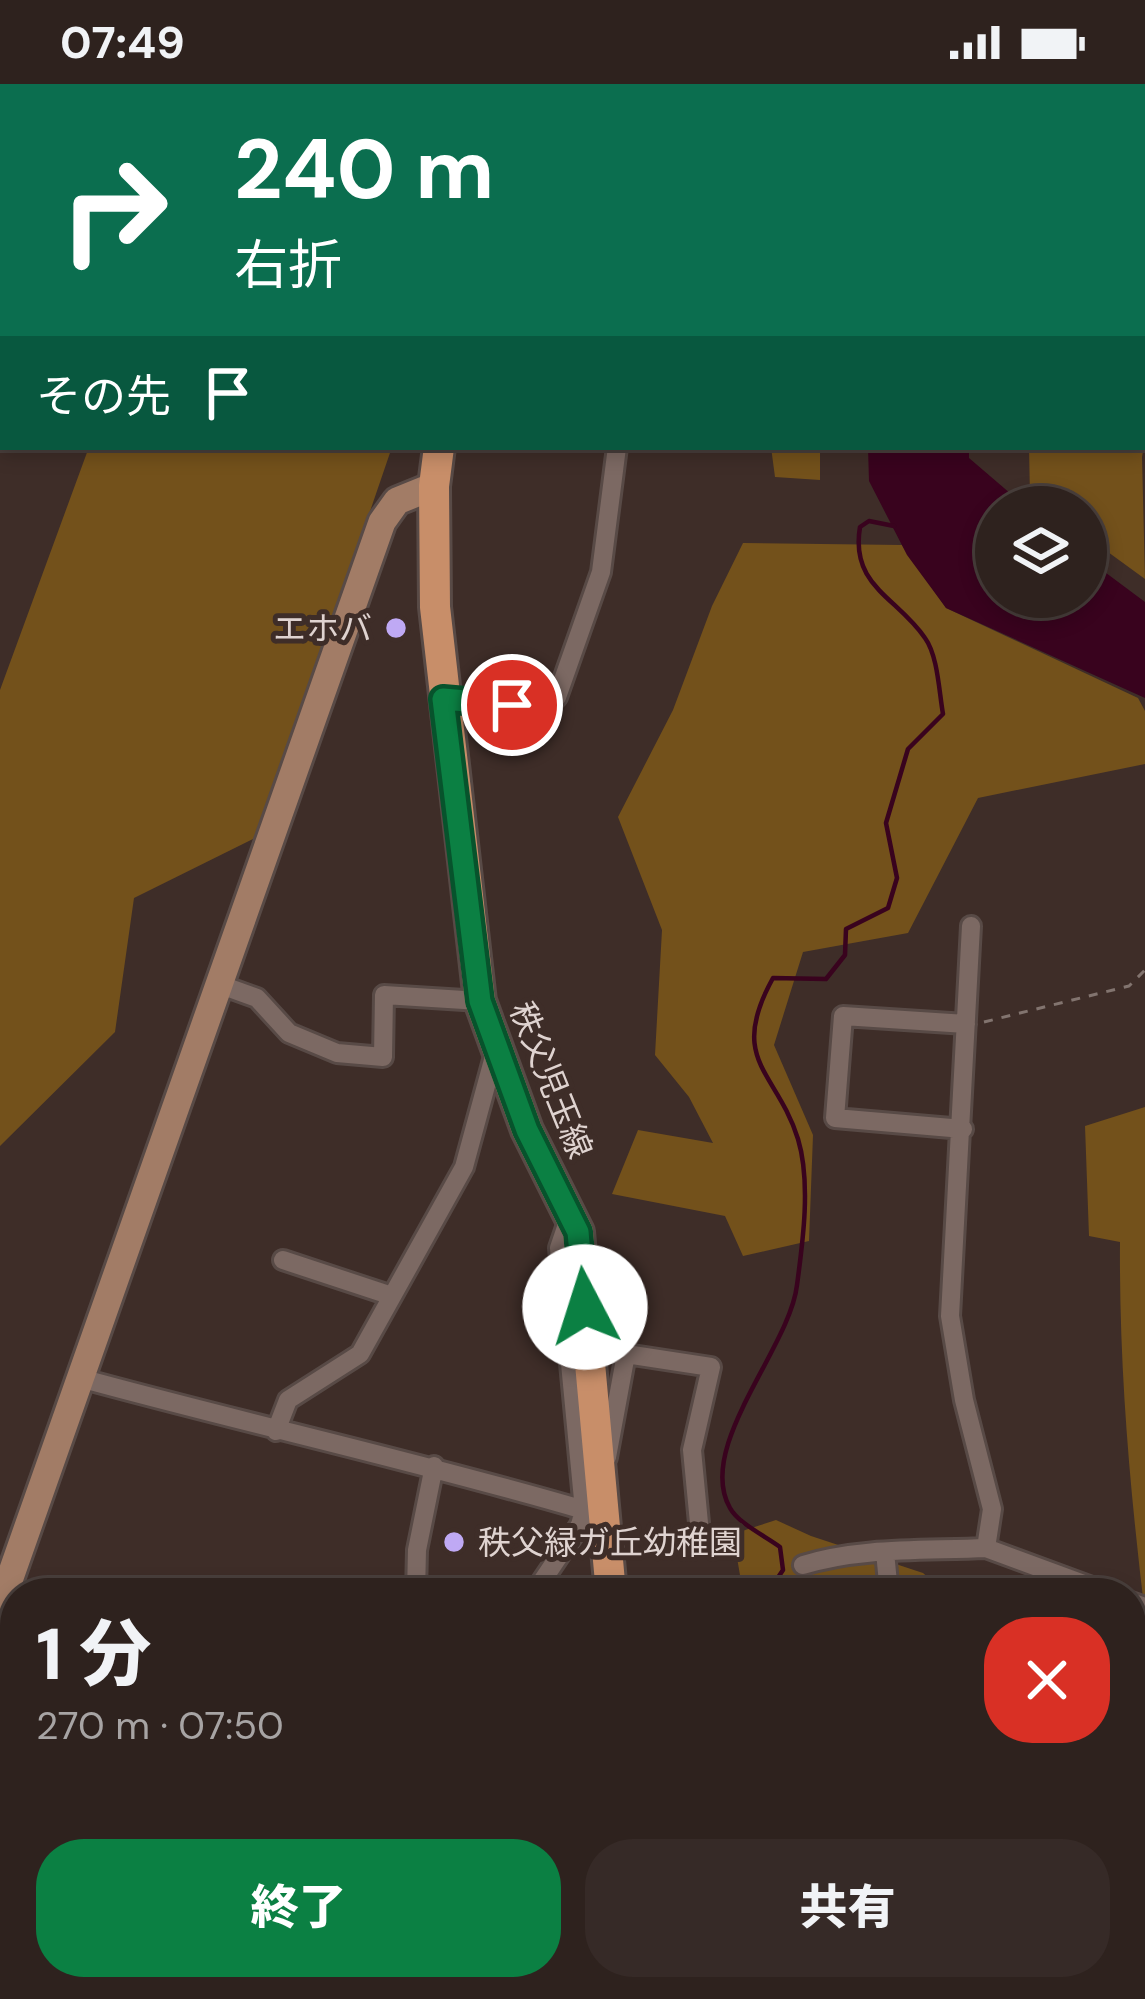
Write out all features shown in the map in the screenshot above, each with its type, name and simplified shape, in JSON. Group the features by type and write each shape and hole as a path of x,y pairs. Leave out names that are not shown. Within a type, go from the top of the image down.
{"main road":[{"name":"秩父児玉線","path":"440,450 434,486 435,607 480,1001 527,1130 578,1232 593,1498 608,1578"}],"street":[{"path":"443,699 546,708 557,698 601,572 617,450"},
{"path":"10,1578 382,522 397,501 434,486"},
{"path":"971,926 950,1316 964,1400 992,1509 986,1548"},
{"path":"221,985 257,998 290,1033 337,1053 383,1057 384,995 480,1001"},
{"path":"963,1130 835,1118 843,1016 966,1024"},
{"path":"276,1432 288,1400 360,1354 464,1167 496,1049"},
{"path":"283,1260 392,1296"},
{"path":"543,1578 593,1498 626,1354 711,1367 692,1450 700,1523"},
{"path":"80,1378 276,1432 593,1498"},
{"path":"416,1578 416,1550 434,1466"},
{"path":"803,1565 885,1552 986,1548 1067,1578"},
{"path":"885,1552 888,1578"}],"path":[{"path":"967,1047 982,1022 1129,986 1145,970"}],"shaded area":[{"path":"88,450 391,450 259,836 134,898 115,1032 0,1146 0,690"},
{"path":"771,450 820,450 820,480 775,477"},
{"path":"868,450 969,450 969,458 1002,486 975,486 975,618 1107,618 1107,574 1145,602 1145,698 946,608 907,555 869,481"},
{"path":"1029,450 1143,450 1145,579 1107,551 1107,486 1030,486"},
{"path":"743,543 902,545 946,608 1138,698 1145,711 1145,764 978,798 908,933 803,952 774,1045 813,1135 809,1241 743,1256 725,1216 612,1194 638,1130 713,1143 689,1097 655,1055 662,930 618,817 673,710 712,606"},
{"path":"1145,1107 1145,1578 1141,1578 1127,1429 1120,1242 1089,1236 1085,1126"},
{"path":"776,1520 929,1578 740,1578 733,1534"}],"waterway":[{"path":"778,1578 783,1570 780,1547 734,1514 723,1483 734,1427 791,1310 802,1250 802,1156 789,1116 760,1064 755,1029 773,978 826,979 845,955 846,929 888,908 897,878 886,823 908,749 943,714 929,646 878,589 862,563 860,527 869,521 894,526"}],"place":[{"name":"エホバ","path":"396,628"},
{"name":"秩父緑ガ丘幼稚園","path":"454,1542"}],"route":[{"path":"512,705 443,699 480,1001 527,1130 578,1232 585,1307"}]}
